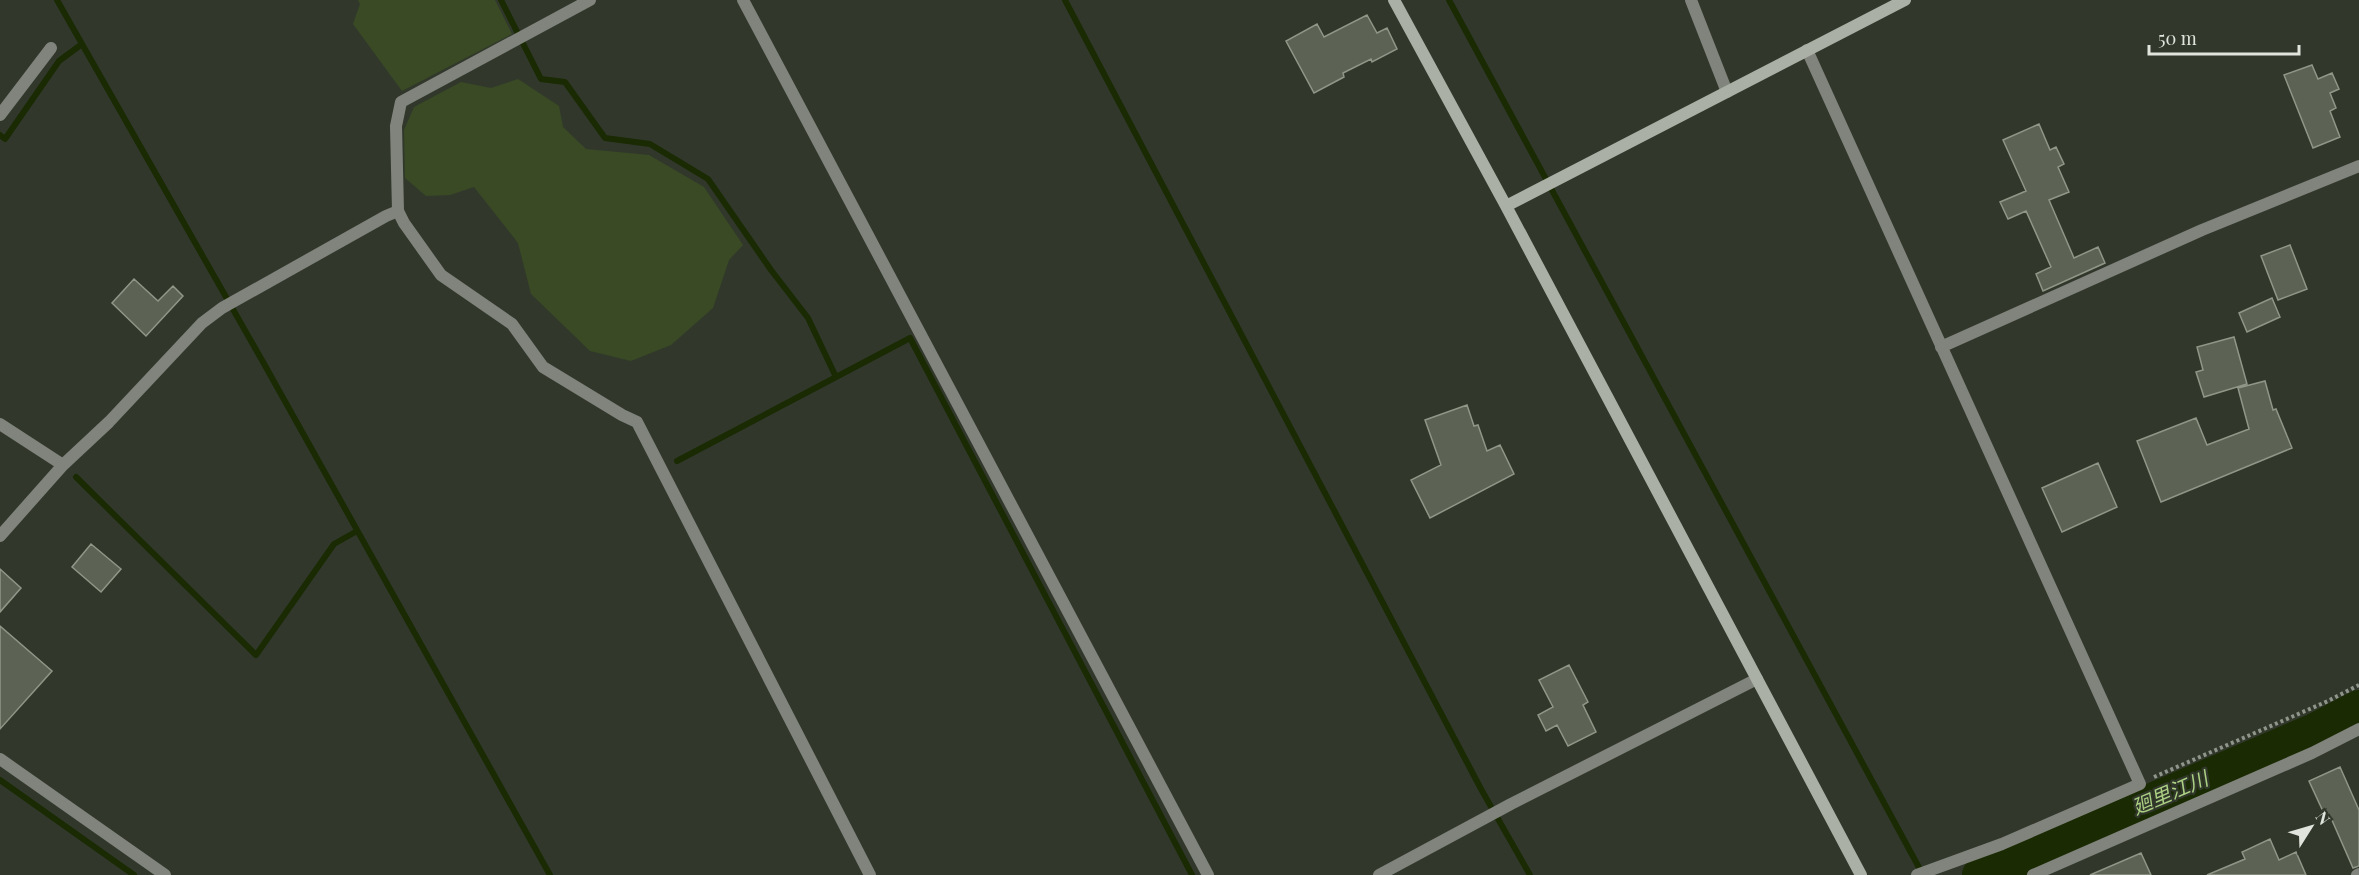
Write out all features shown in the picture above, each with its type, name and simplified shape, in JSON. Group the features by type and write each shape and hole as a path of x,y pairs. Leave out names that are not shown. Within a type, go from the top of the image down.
{"street":[{"path":"590,0 401,102 396,126 398,211 441,275 512,324 543,367 637,422 870,875"},
{"path":"743,0 1208,875"},
{"path":"1394,0 1506,206 1861,875"},
{"path":"1691,0 1727,92"},
{"path":"1506,206 1905,0"},
{"path":"0,115 51,48"},
{"path":"1807,51 2140,784 2002,844 1917,875"},
{"path":"1941,346 2202,230 2359,166"},
{"path":"0,536 63,465 109,422 202,323 222,308 398,211"},
{"path":"0,424 63,465"},
{"path":"1379,875 1502,809 1757,679"},
{"path":"2033,875 2312,753 2359,729"},
{"path":"0,759 165,875"}],"path":[{"path":"2140,784 2328,701 2359,685"}],"green space":[{"path":"358,0 495,0 512,34 402,91 353,24 360,4"},
{"path":"518,79 559,106 563,127 586,149 649,155 704,187 743,245 729,260 713,308 671,345 631,361 590,351 531,294 518,243 474,187 450,195 426,196 405,178 404,130 414,107 461,82 491,88"}],"building":[{"path":"1367,15 1377,33 1387,28 1397,49 1343,73 1344,77 1314,93 1286,41 1317,24 1324,37"},
{"path":"2312,65 2318,79 2332,73 2339,89 2330,93 2336,108 2330,111 2340,137 2313,148 2284,75"},
{"path":"2039,124 2050,150 2056,147 2064,164 2058,167 2069,192 2049,200 2074,258 2098,247 2105,263 2043,291 2036,274 2051,267 2026,211 2008,219 2000,202 2026,191 2003,140"},
{"path":"2290,245 2307,289 2278,300 2261,256"},
{"path":"134,279 158,301 173,286 183,296 146,336 112,303"},
{"path":"2272,298 2280,317 2247,332 2239,313"},
{"path":"2234,337 2247,384 2204,397 2196,372 2203,370 2197,347"},
{"path":"2265,381 2273,410 2276,409 2292,448 2161,502 2137,441 2196,418 2207,445 2249,429 2238,388"},
{"path":"1467,405 1474,426 1478,425 1487,451 1500,445 1514,474 1430,518 1411,480 1441,465 1425,420"},
{"path":"2098,463 2117,507 2062,532 2042,488"},
{"path":"91,544 121,569 101,592 72,567"},
{"path":"0,569 21,588 0,612"},
{"path":"0,626 52,671 0,729"},
{"path":"1569,665 1588,702 1583,705 1596,732 1568,746 1557,725 1546,731 1538,715 1553,707 1539,680"},
{"path":"2340,767 2359,810 2359,866 2353,868 2331,818 2327,820 2309,781"},
{"path":"2270,839 2279,860 2296,852 2306,875 2207,875 2245,859 2242,852"},
{"path":"2141,853 2151,875 2090,875"}],"waterway":[{"path":"57,0 550,875"},
{"path":"501,0 541,79 565,82 605,138 650,144 708,179 771,270 808,318 836,377"},
{"path":"1065,0 1481,789 1530,875"},
{"path":"1449,0 1922,873"},
{"path":"0,135 5,139 59,61 82,44"},
{"path":"677,461 910,338 1192,875"},
{"path":"76,477 256,655 334,544 357,531"},
{"name":"廻里江川","path":"1980,875 2315,731 2359,708"},
{"path":"0,780 134,875"}]}
